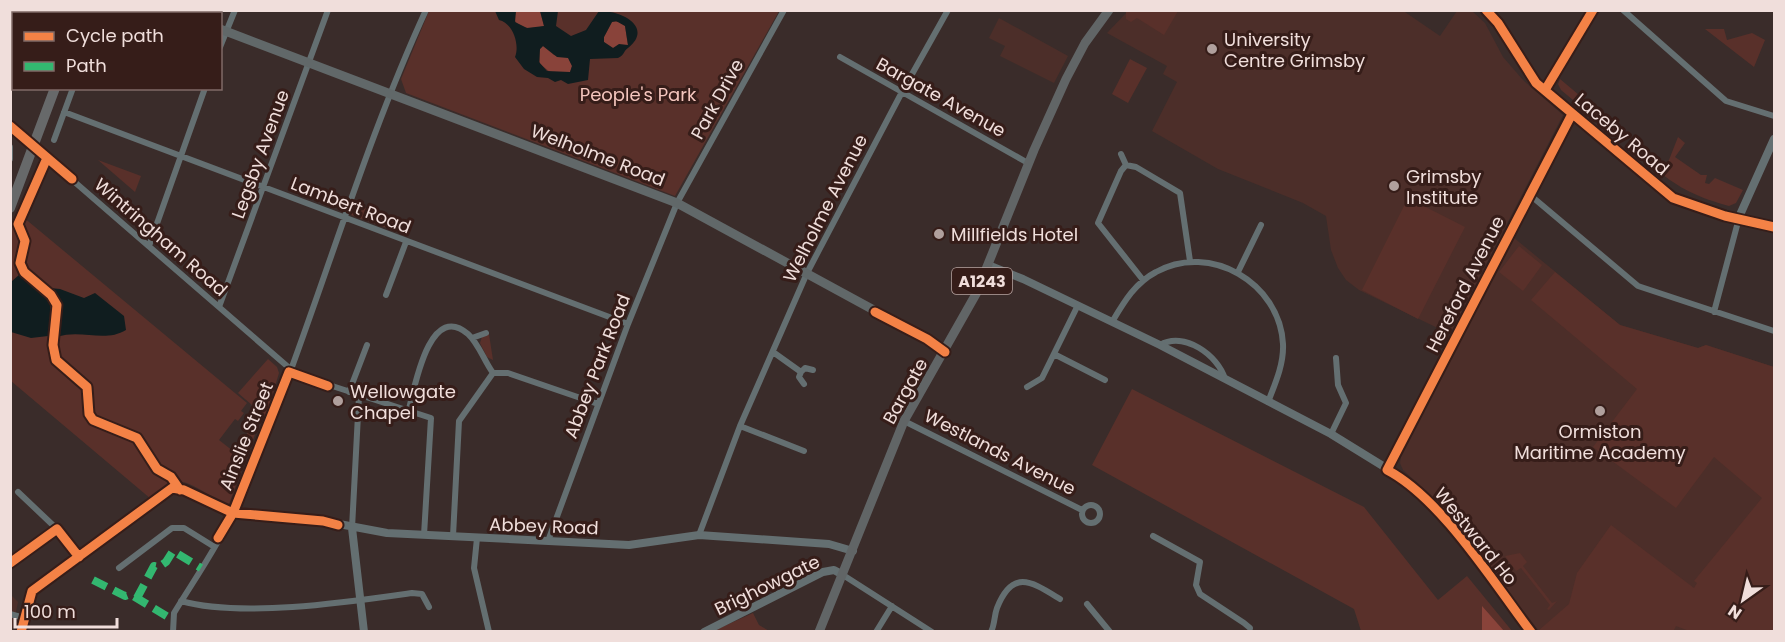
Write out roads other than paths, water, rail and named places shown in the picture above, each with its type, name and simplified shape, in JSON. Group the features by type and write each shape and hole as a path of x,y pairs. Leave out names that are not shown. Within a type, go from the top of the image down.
{"highway":[{"name":"Laceby Road","path":"1486,10 1498,23 1530,76 1672,198 1707,211 1774,227"},
{"path":"10,208 54,90"}],"main road":[{"name":"Bargate","path":"819,632 904,421 945,352 988,265 1028,164 1085,43 1109,10"},
{"name":"Welholme Road","path":"224,30 677,203 927,339 945,352"}],"street":[{"path":"224,30 235,10"},
{"name":"Legsby Avenue","path":"219,307 328,10"},
{"path":"389,93 426,10"},
{"name":"Park Drive","path":"677,203 784,10"},
{"name":"Welholme Avenue","path":"699,535 740,426 807,273 948,10"},
{"path":"1545,90 1593,10"},
{"path":"1623,10 1726,101 1774,116"},
{"name":"Bargate Avenue","path":"840,57 1028,164"},
{"path":"54,140 72,90"},
{"path":"149,246 204,90"},
{"name":"Ainslie Street","path":"173,632 174,613 233,513 289,372 389,93"},
{"name":"Lambert Road","path":"64,112 628,324"},
{"name":"Hereford Avenue","path":"1387,470 1572,114"},
{"name":"Wintringham Road","path":"10,126 287,366 289,372"},
{"path":"1714,312 1739,217 1774,139"},
{"path":"10,147 10,159"},
{"path":"1121,154 1126,165"},
{"path":"1126,165 1136,167 1180,193 1190,261"},
{"path":"1126,165 1121,171 1098,223 1143,280"},
{"path":"1530,195 1638,286 1774,331"},
{"name":"Abbey Park Road","path":"548,541 628,324 677,203"},
{"path":"1238,272 1260,225"},
{"path":"386,295 406,242"},
{"path":"1112,322 1125,300 1143,280 1164,268 1190,261 1214,264 1238,272 1266,297 1281,328 1283,345 1281,363 1268,402"},
{"name":"Westward Ho","path":"988,265 1160,345 1331,434 1387,470 1404,478 1436,508 1531,632"},
{"path":"1027,387 1042,378 1078,306"},
{"path":"408,412 423,358 437,332 454,327 466,332 494,373"},
{"path":"472,338 486,333"},
{"name":"Westward Ho","path":"1160,345 1174,340 1198,347 1217,364 1225,379"},
{"path":"349,392 367,345"},
{"path":"773,352 801,372"},
{"path":"1054,354 1105,380"},
{"path":"1331,434 1346,403 1338,385 1336,358"},
{"path":"804,384 799,377 801,372 805,368 813,370"},
{"path":"289,372 408,412 428,416 432,421 424,535"},
{"path":"494,373 508,373 598,404"},
{"path":"453,536 459,421 494,373"},
{"path":"359,396 352,528 364,632"},
{"name":"Westlands Avenue","path":"904,421 1082,510"},
{"path":"740,426 804,451"},
{"path":"21,632 32,591 172,488 184,489 233,513"},
{"path":"18,492 57,530 79,557"},
{"name":"Abbey Road","path":"233,513 323,521 352,528 424,535 629,544 699,535 829,544 853,551"},
{"path":"119,568 172,528 184,528 213,546"},
{"path":"1153,536 1200,562 1196,585 1200,594 1244,623 1250,628 1249,632"},
{"path":"477,538 474,568 489,632"},
{"name":"Brighowgate","path":"704,632 824,572 834,570 843,575"},
{"path":"843,575 932,632"},
{"path":"992,632 1000,604 1010,587 1018,582 1030,581 1060,599"},
{"path":"182,601 194,605 260,608 422,594 429,607"},
{"path":"1087,604 1110,632"},
{"path":"876,632 892,606"},
{"path":"10,614 24,618"}],"place":[{"name":"University Centre Grimsby","path":"1212,49"},
{"name":"Grimsby Institute","path":"1394,186"},
{"name":"Millfields Hotel","path":"939,234"},
{"name":"Wellowgate Chapel","path":"338,401"},
{"name":"Ormiston Maritime Academy","path":"1600,411"}],"park label":[{"name":"People's Park","path":"638,94"}]}
